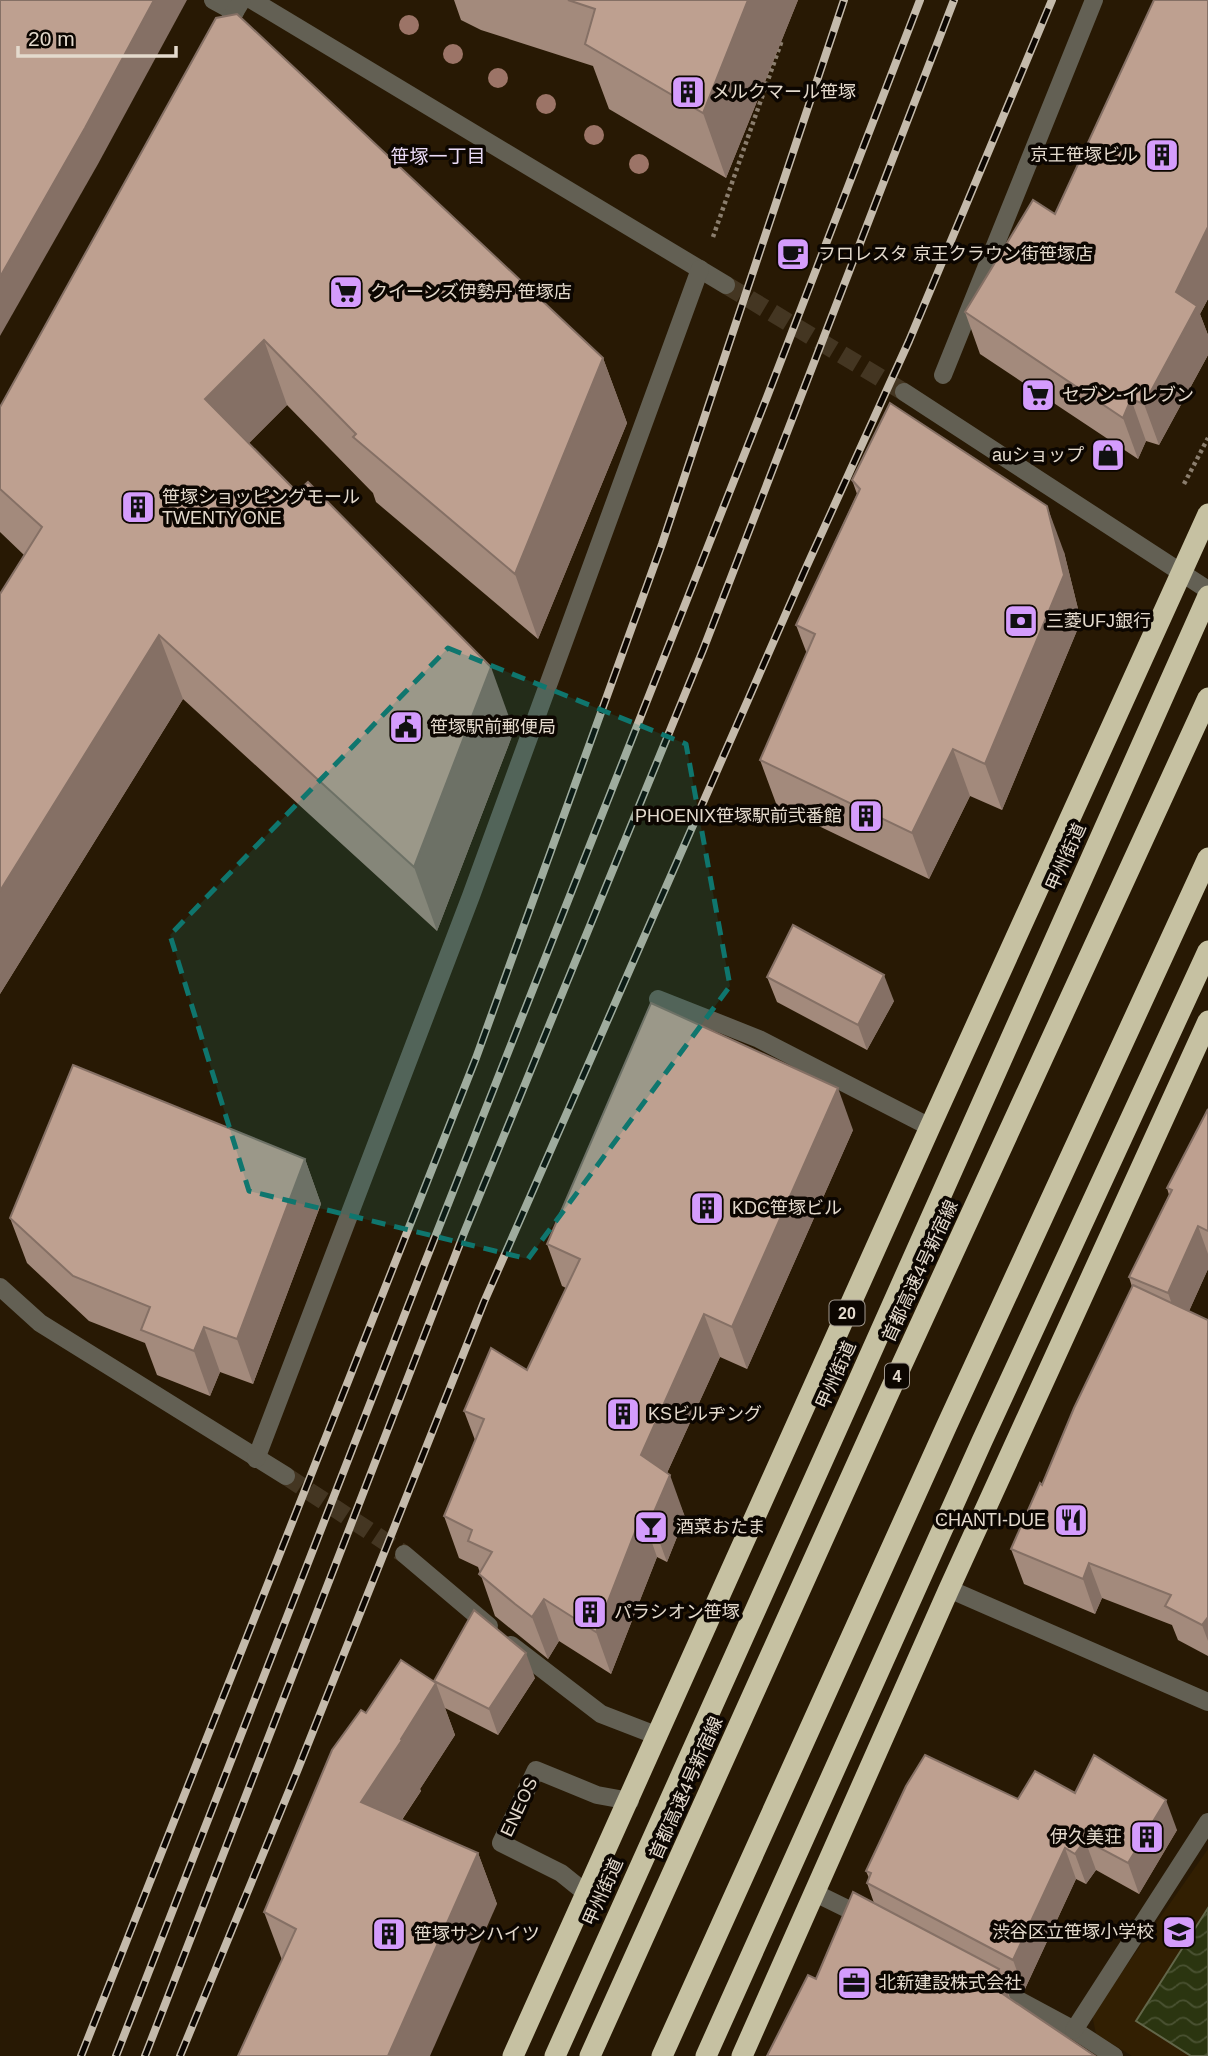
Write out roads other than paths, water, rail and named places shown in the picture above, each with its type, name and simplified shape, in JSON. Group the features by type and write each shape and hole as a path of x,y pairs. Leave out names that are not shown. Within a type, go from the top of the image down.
{"highway":[{"name":"20","path":"513,2056 1208,514"},
{"name":"甲州街道","path":"555,2056 1208,596"},
{"name":"首都高速4号新宿線","path":"590,2056 881,1410 1208,698"},
{"path":"662,2056 947,1425 1208,858"},
{"path":"706,2056 982,1441 1208,951"},
{"path":"742,2056 949,1589 1208,1021"}],"street":[{"path":"210,52 238,6 213,0"},
{"path":"252,0 726,285"},
{"path":"943,375 1094,0"},
{"path":"256,1459 471,896 699,269"},
{"path":"904,392 1208,590"},
{"path":"658,999 759,1038 930,1127"},
{"path":"0,1287 40,1322 286,1476"},
{"path":"404,1554 523,1655 601,1714 658,1736"},
{"path":"949,1589 1208,1702"},
{"name":"ENEOS","path":"587,1894 561,1873 501,1843 536,1770 597,1795 630,1801"},
{"path":"1074,2030 1208,1822"},
{"path":"815,1893 881,1926"},
{"path":"966,1972 1074,2030 1114,2056"}],"water":[{"path":"1208,1908 1208,2056 1191,2056 1136,2021"}],"tunnel":[{"path":"726,285 904,392"},
{"path":"286,1476 404,1554"}],"railway":[{"path":"81,2056 476,1058 662,544 844,0"},
{"path":"116,2056 920,0"},
{"path":"145,2056 464,1233 703,650 954,0"},
{"path":"180,2056 298,1769 484,1302 805,570 909,341 1052,0"}],"place":[{"name":"メルクマール笹塚","path":"688,92"},
{"name":"京王笹塚ビル","path":"1162,155"},
{"name":"フロレスタ 京王クラウン街笹塚店","path":"793,254"},
{"name":"クイーンズ伊勢丹 笹塚店","path":"346,292"},
{"name":"セブン-イレブン","path":"1038,395"},
{"name":"auショップ","path":"1108,455"},
{"name":"笹塚ショッピングモール TWENTY ONE","path":"138,507"},
{"name":"三菱UFJ銀行","path":"1021,621"},
{"name":"笹塚駅前郵便局","path":"406,727"},
{"name":"PHOENIX笹塚駅前弐番館","path":"866,816"},
{"name":"KDC笹塚ビル","path":"707,1208"},
{"name":"KSビルヂング","path":"623,1414"},
{"name":"CHANTI-DUE","path":"1071,1520"},
{"name":"酒菜おたま","path":"651,1527"},
{"name":"パラシオン笹塚","path":"590,1612"},
{"name":"伊久美荘","path":"1147,1837"},
{"name":"渋谷区立笹塚小学校","path":"1179,1932"},
{"name":"笹塚サンハイツ","path":"389,1934"},
{"name":"北新建設株式会社","path":"854,1983"}],"district":[{"name":"笹塚一丁目","path":"438,156"}]}
